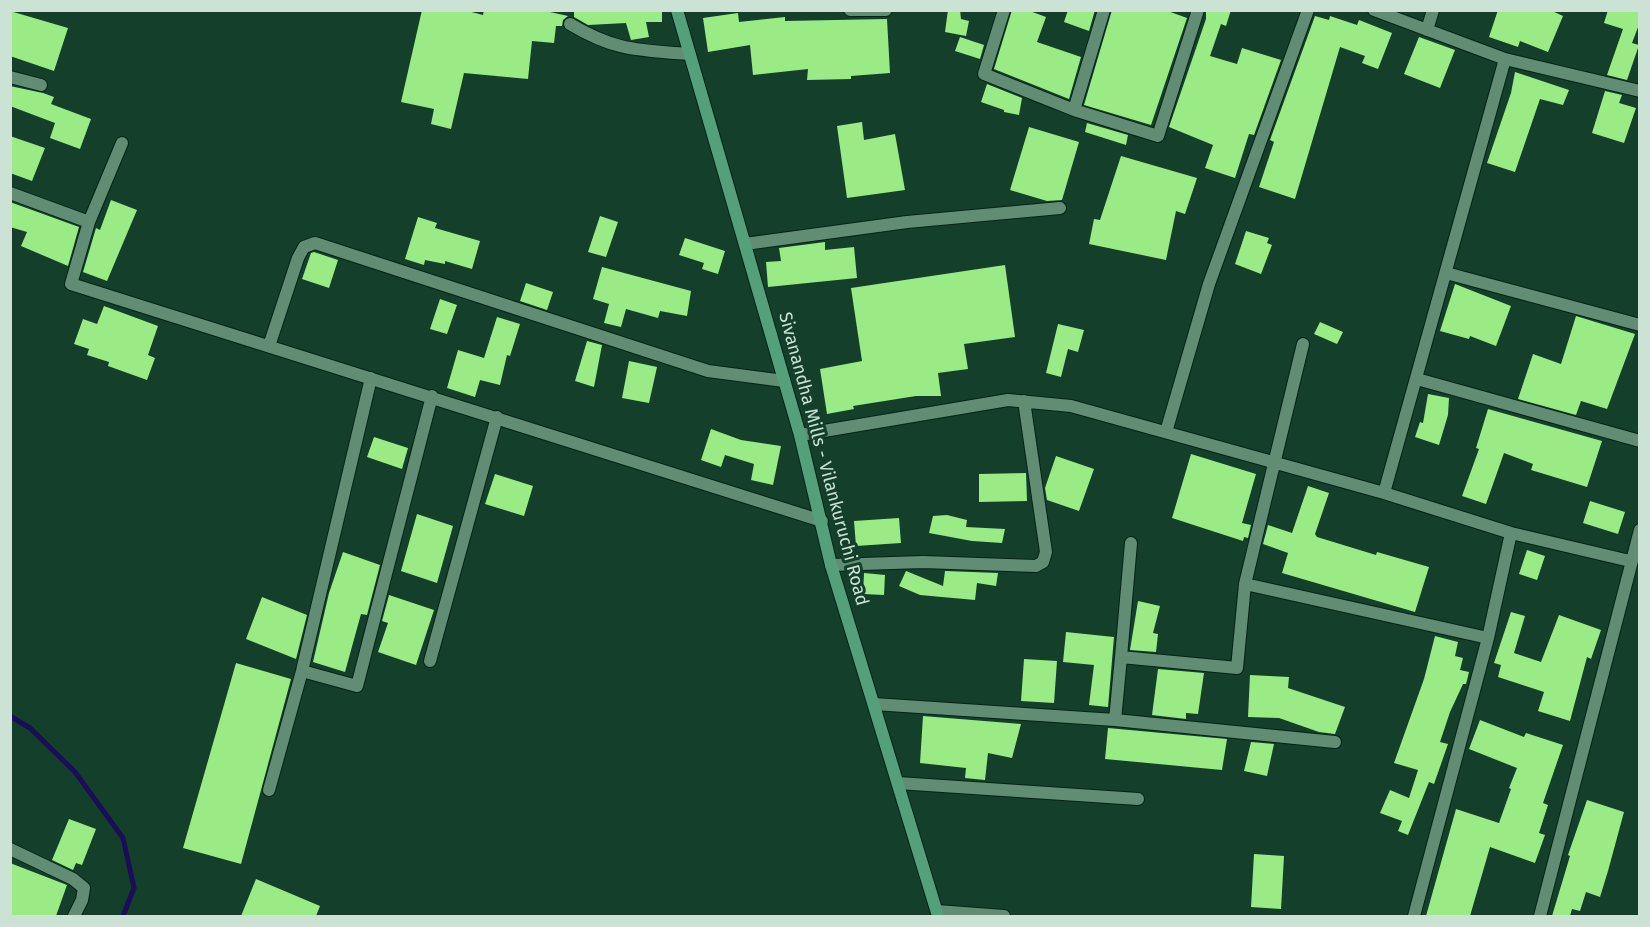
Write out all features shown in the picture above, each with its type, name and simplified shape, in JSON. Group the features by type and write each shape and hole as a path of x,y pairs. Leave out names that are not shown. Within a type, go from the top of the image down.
{"main road":[{"name":"Sivanandha Mills - Vilankuruchi Road","path":"677,10 800,435 831,565 938,914"}],"street":[{"path":"850,10 886,10"},
{"path":"1004,10 984,75 1074,110 1158,135 1198,10"},
{"path":"1074,110 1104,10"},
{"path":"1166,432 1209,284 1308,10"},
{"path":"1374,10 1505,59 1640,91"},
{"path":"1427,30 1432,10"},
{"path":"570,24 597,40 625,49 689,54"},
{"path":"1384,493 1505,59"},
{"path":"10,77 41,85"},
{"path":"122,143 89,222 71,284 432,396 822,521"},
{"path":"10,193 89,222"},
{"path":"745,244 907,222 1060,208"},
{"path":"269,346 298,258 304,247 315,243 708,371 784,381"},
{"path":"1446,273 1640,325"},
{"path":"1121,657 1237,668 1245,584 1303,344"},
{"path":"269,790 302,671 371,378"},
{"path":"1417,379 1640,441"},
{"path":"302,671 357,686 432,396"},
{"path":"800,435 1008,400 1071,406 1384,493 1511,533 1630,561"},
{"path":"831,565 923,562 1036,566 1043,562 1046,552 1024,401"},
{"path":"430,661 497,417"},
{"path":"1540,916 1630,561 1640,530"},
{"path":"1414,916 1488,638 1511,533"},
{"path":"1115,720 1131,543"},
{"path":"1245,584 1488,638"},
{"path":"874,704 1115,720 1335,742"},
{"path":"898,783 1138,800"},
{"path":"10,849 73,879 84,888 82,900 74,916"},
{"path":"938,914 1004,916"}],"building":[{"path":"422,10 464,10 483,15 484,10 541,10 568,16 563,20 562,26 556,26 554,43 532,41 528,79 464,73 451,129 431,124 434,109 401,102"},
{"path":"574,10 662,10 662,22 646,22 649,37 631,40 626,23 588,25 574,17"},
{"path":"948,10 960,10 961,19 969,21 966,36 945,32"},
{"path":"1012,10 1027,10 1046,17 1037,42 1081,57 1069,99 994,69"},
{"path":"1068,10 1095,10 1089,31 1064,22"},
{"path":"1112,10 1165,10 1187,18 1151,125 1084,105"},
{"path":"1206,10 1231,10 1226,26 1221,24 1210,56 1237,64 1242,48 1281,60 1254,135 1249,134 1235,178 1205,168 1213,145 1169,127 1206,19"},
{"path":"1498,10 1550,10 1563,16 1548,52 1520,41 1518,47 1489,37"},
{"path":"1608,10 1640,10 1640,22 1632,43 1639,45 1627,80 1607,75 1623,29 1604,23"},
{"path":"10,11 68,28 54,71 10,56"},
{"path":"738,13 739,22 785,17 785,21 887,19 890,73 851,76 851,79 807,80 808,69 753,75 750,45 708,52 703,18"},
{"path":"1315,16 1329,20 1330,16 1357,25 1359,20 1392,33 1378,69 1362,63 1365,56 1340,47 1295,199 1259,187 1274,142 1270,140"},
{"path":"960,37 984,45 980,59 955,51"},
{"path":"1419,37 1455,50 1440,88 1404,74"},
{"path":"1515,72 1569,90 1563,105 1540,99 1515,172 1487,163 1511,93"},
{"path":"987,84 1022,98 1019,115 1004,112 1004,110 981,102"},
{"path":"10,86 54,97 51,104 91,119 80,149 50,138 55,123 10,106"},
{"path":"1605,91 1622,95 1619,103 1636,108 1624,143 1592,133"},
{"path":"862,122 864,140 895,134 905,190 847,198 837,126"},
{"path":"1087,123 1128,135 1126,145 1085,132"},
{"path":"1029,127 1079,142 1062,200 1047,201 1010,190"},
{"path":"10,136 45,148 32,181 10,173"},
{"path":"1121,156 1197,178 1185,214 1176,211 1166,260 1089,244 1094,219 1100,220"},
{"path":"111,200 137,210 107,281 83,272 96,228 100,230"},
{"path":"10,202 79,227 68,266 21,246 27,232 10,227"},
{"path":"600,216 618,222 606,257 588,252"},
{"path":"418,217 437,223 435,228 480,241 472,269 445,261 445,264 425,260 424,265 405,259"},
{"path":"1246,231 1269,238 1267,243 1272,245 1261,274 1235,264"},
{"path":"685,238 725,251 718,274 702,269 704,263 679,255"},
{"path":"825,242 825,250 854,247 857,278 768,287 766,262 781,261 779,248"},
{"path":"311,253 338,260 329,288 302,279"},
{"path":"1005,265 1015,337 964,344 968,369 938,373 941,396 916,396 853,406 854,409 827,414 820,369 862,361 851,288"},
{"path":"602,267 691,291 687,316 660,311 658,318 626,309 621,327 604,323 609,304 593,299"},
{"path":"526,283 553,292 547,310 520,301"},
{"path":"1455,284 1511,306 1496,346 1470,336 1469,339 1440,331"},
{"path":"440,299 457,305 447,334 430,329"},
{"path":"104,306 158,326 148,355 155,358 147,380 108,366 109,362 87,355 89,349 74,344 83,319 97,324"},
{"path":"1576,316 1635,334 1607,409 1581,401 1576,415 1518,399 1533,354 1561,364"},
{"path":"497,317 520,324 510,356 507,355 500,385 480,380 475,397 447,388 458,350 484,358"},
{"path":"1320,322 1343,332 1337,344 1314,334"},
{"path":"1058,324 1084,330 1078,352 1068,349 1061,377 1046,373"},
{"path":"587,341 602,345 594,387 575,381"},
{"path":"629,361 657,367 649,403 622,398"},
{"path":"1428,394 1449,398 1448,415 1439,445 1415,437 1420,422 1423,423"},
{"path":"1488,409 1602,441 1587,487 1531,470 1533,464 1504,453 1486,504 1462,496 1479,449 1476,448"},
{"path":"711,429 741,440 781,446 773,485 751,480 754,464 725,455 721,467 701,460"},
{"path":"374,437 408,448 402,469 367,457"},
{"path":"1191,454 1256,474 1242,523 1251,525 1248,538 1244,537 1243,541 1172,518"},
{"path":"1056,456 1094,469 1079,511 1047,500 1045,488"},
{"path":"1026,473 1027,501 979,502 979,474"},
{"path":"495,474 533,486 524,516 485,504"},
{"path":"1308,486 1329,493 1315,534 1317,537 1376,555 1377,552 1429,567 1415,612 1282,573 1288,553 1263,544 1268,525 1292,533"},
{"path":"1590,501 1625,512 1618,534 1583,523"},
{"path":"417,514 453,526 437,583 401,571"},
{"path":"947,515 967,520 966,527 1005,529 1002,543 972,541 929,533 933,516"},
{"path":"899,518 901,543 856,546 854,521"},
{"path":"1527,550 1545,556 1537,580 1519,574"},
{"path":"343,552 380,565 367,615 361,614 345,672 313,662 329,593"},
{"path":"906,571 943,586 945,571 998,573 996,586 977,583 975,600 920,595 899,586"},
{"path":"864,573 885,575 884,595 863,594"},
{"path":"389,595 434,610 416,665 378,652 388,623 382,621"},
{"path":"262,597 307,615 296,659 246,639"},
{"path":"1138,601 1160,606 1153,633 1158,634 1156,652 1130,650"},
{"path":"1511,612 1525,616 1514,653 1541,662 1559,615 1601,630 1591,659 1587,657 1570,721 1538,711 1544,692 1498,677 1501,665 1494,663"},
{"path":"1066,632 1114,637 1108,707 1089,705 1094,665 1063,662"},
{"path":"1435,636 1458,642 1455,656 1463,658 1460,670 1469,672 1466,684 1463,684 1450,712 1440,742 1448,744 1434,784 1429,782 1408,835 1398,831 1402,821 1380,813 1390,790 1409,798 1418,770 1394,763 1424,679"},
{"path":"1024,659 1057,661 1054,703 1021,701"},
{"path":"236,663 291,679 241,864 183,848"},
{"path":"1158,669 1204,673 1198,714 1186,713 1186,719 1152,715"},
{"path":"1250,675 1289,677 1288,688 1345,707 1335,734 1319,732 1279,718 1248,717"},
{"path":"923,716 1021,724 1012,758 988,753 985,780 965,778 966,768 920,763"},
{"path":"1480,720 1524,737 1526,733 1563,745 1543,803 1548,805 1539,833 1545,835 1535,863 1490,847 1470,916 1426,916 1456,809 1499,823 1517,768 1469,749"},
{"path":"1108,728 1227,739 1222,770 1105,759"},
{"path":"1251,742 1274,744 1267,776 1244,771"},
{"path":"1587,800 1624,812 1608,871 1600,897 1586,892 1580,911 1572,909 1570,916 1552,916 1570,856 1568,855"},
{"path":"69,819 96,829 82,865 76,863 73,870 52,860"},
{"path":"1254,854 1284,856 1281,909 1251,907"},
{"path":"10,863 67,885 56,916 10,916"},
{"path":"256,879 320,906 316,916 241,916"}],"waterway":[{"path":"10,716 30,728 75,772 123,838 134,888 123,916"}]}
